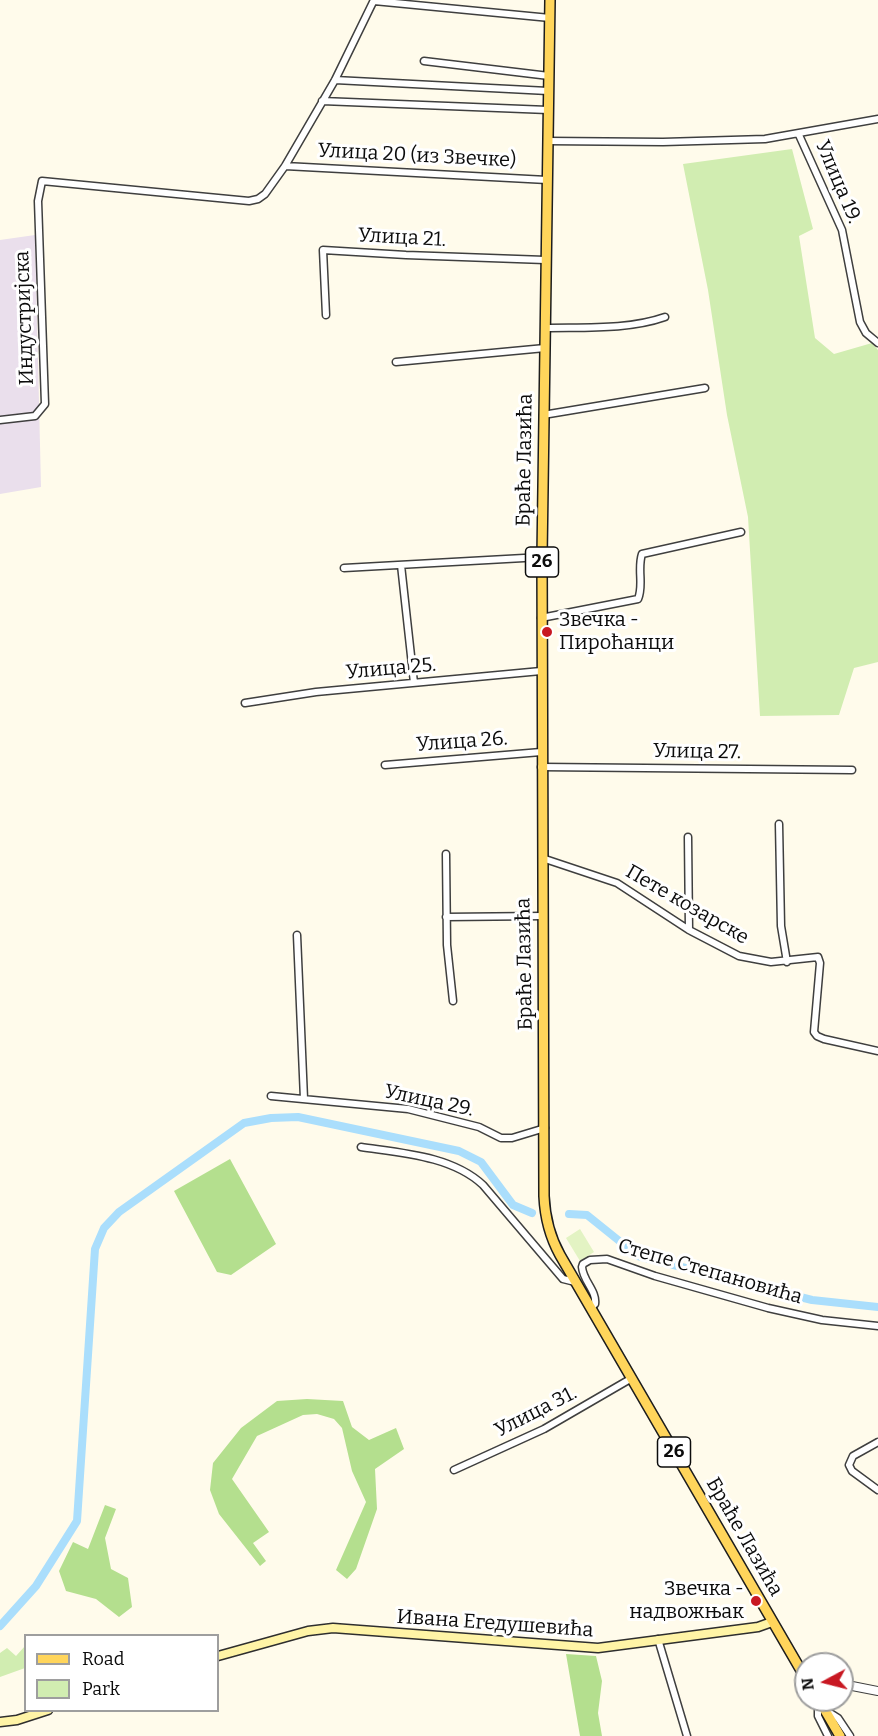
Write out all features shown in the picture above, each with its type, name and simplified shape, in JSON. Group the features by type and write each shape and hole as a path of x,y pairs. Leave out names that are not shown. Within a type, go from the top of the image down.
{"main road":[{"name":"26","path":"547,180 550,0"},
{"name":"Браће Лазића","path":"547,180 541,618 544,1197 547,1224 555,1246 575,1282 794,1659"},
{"name":"Ивана Егедушевића","path":"219,1656 308,1630 333,1628 606,1648 758,1627 772,1622"},
{"path":"0,1722 17,1720 42,1712"},
{"path":"826,1712 840,1736"}],"street":[{"path":"285,166 335,80 374,0 550,18"},
{"path":"424,61 549,76"},
{"path":"335,80 549,91"},
{"path":"322,101 548,110"},
{"path":"547,141 663,142 765,139 799,135 878,119"},
{"name":"Улица 19.","path":"799,135 842,230 860,322 866,333 878,343"},
{"name":"Улица 20 (из Звечке)","path":"285,166 547,180"},
{"name":"Индустријска","path":"0,420 36,416 45,404 38,201 42,181 249,201 265,194 285,166"},
{"name":"Улица 21.","path":"326,315 323,250 545,260"},
{"path":"545,328 631,325 665,317"},
{"path":"396,362 545,348"},
{"path":"543,415 705,388"},
{"path":"541,618 638,599 640,592 638,565 642,554 741,532"},
{"path":"344,568 542,557"},
{"path":"401,565 414,683"},
{"name":"Улица 25.","path":"245,703 316,692 542,671"},
{"name":"Улица 26.","path":"385,765 541,753"},
{"name":"Улица 27.","path":"541,767 852,770"},
{"path":"779,825 781,926 787,962"},
{"path":"688,837 689,930"},
{"path":"446,854 446,917 453,1001"},
{"name":"Пете козарске","path":"541,858 617,883 689,930 739,956 755,960 787,962 813,957 820,959 813,1026 817,1036 878,1051"},
{"path":"446,917 543,916"},
{"path":"297,935 304,1099"},
{"name":"Улица 29.","path":"271,1096 408,1109 470,1125 501,1137 512,1138 544,1128"},
{"path":"362,1147 444,1163 471,1175 483,1185 563,1279 575,1282"},
{"name":"Степе Степановића","path":"591,1308 596,1298 585,1279 582,1267 587,1261 602,1258 655,1276 768,1308 822,1320 878,1326"},
{"name":"Улица 31.","path":"454,1470 544,1429 632,1378"},
{"path":"878,1442 853,1456 849,1465 852,1471 878,1490"},
{"path":"658,1639 687,1736"},
{"path":"854,1686 878,1691"},
{"path":"818,1712 828,1736"},
{"path":"829,1712 838,1718 850,1736"}],"shaded area":[{"path":"35,235 41,487 0,494 0,240"}],"green space":[{"path":"792,149 813,229 799,236 815,338 834,354 872,343 878,350 878,662 854,668 839,715 760,716 748,517 727,415 708,290 683,164"},
{"path":"230,1159 276,1244 231,1275 217,1272 174,1191"},
{"path":"580,1229 594,1252 580,1261 566,1238"},
{"path":"307,1399 343,1401 352,1427 369,1440 396,1428 404,1449 375,1469 377,1509 356,1569 347,1579 336,1570 366,1502 352,1471 342,1428 334,1419 317,1414 303,1415 257,1436 232,1479 269,1532 253,1543 266,1561 260,1566 219,1514 210,1490 213,1463 241,1428 277,1401"},
{"path":"105,1505 116,1509 105,1538 111,1569 128,1578 132,1607 119,1617 96,1599 66,1591 59,1571 73,1542 88,1549"},
{"path":"24,1647 24,1668 0,1677 0,1653 7,1648 16,1656"},
{"path":"566,1654 596,1656 602,1681 598,1713 602,1736 580,1736"}],"waterway":[{"path":"0,1626 36,1586 77,1521 95,1249 104,1228 119,1212 244,1123 271,1118 298,1117 459,1151 481,1162 513,1205 532,1213"},
{"path":"569,1214 587,1215 638,1256 812,1300 878,1307"}],"place":[{"name":"Звечка - Пироћанци","path":"547,632"},
{"name":"Звечка - надвожњак","path":"756,1601"}]}
